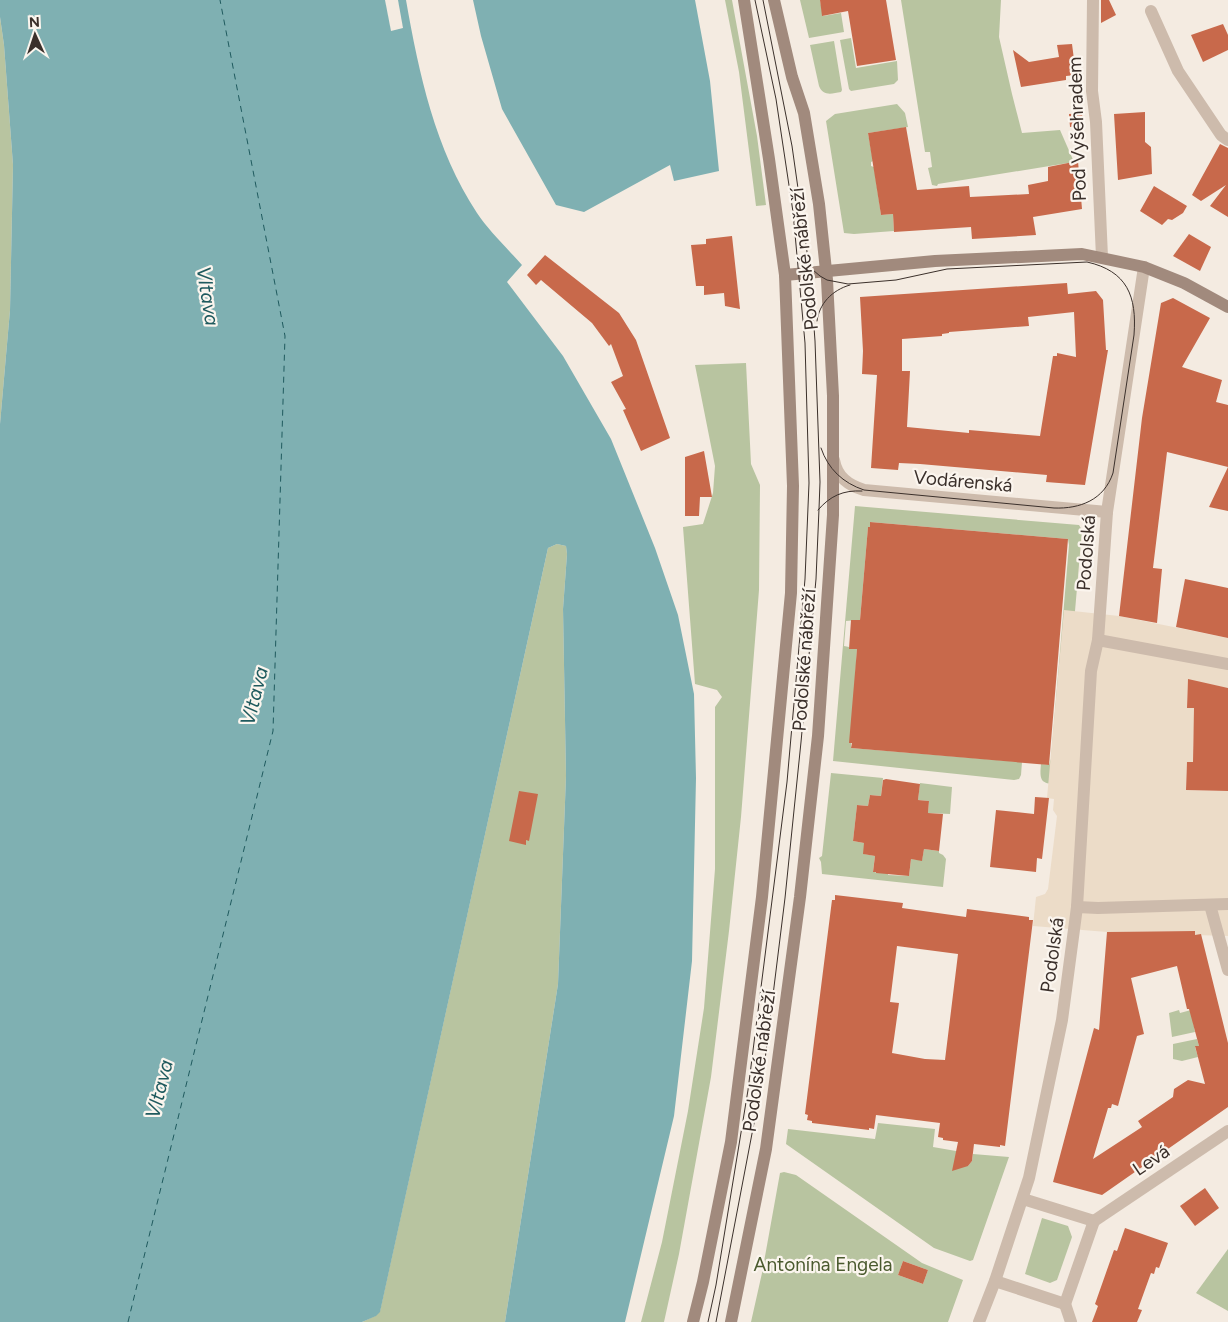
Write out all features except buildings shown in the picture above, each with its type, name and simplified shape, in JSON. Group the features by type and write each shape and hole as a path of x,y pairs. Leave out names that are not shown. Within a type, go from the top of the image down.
{"main road":[{"name":"Podolské nábřeží","path":"693,1322 703,1282 731,1142 762,896 791,593 793,486 785,275 766,135 744,0"},
{"name":"Podolské nábřeží","path":"731,1322 766,1149 800,897 818,736 833,515 834,456 830,323 819,204 804,113 792,77 774,0"},
{"path":"785,275 935,261 1082,254 1144,267 1184,284 1228,307"}],"street":[{"name":"Pod Vyšehradem","path":"1093,0 1092,91 1096,122 1102,257"},
{"path":"1151,11 1178,71 1221,135 1228,140"},
{"name":"Podolská","path":"979,1322 996,1281 1029,1178 1062,1020 1077,907 1091,670 1098,640 1107,512 1144,267"},
{"name":"Vodárenská","path":"834,456 837,471 845,481 864,490 1107,512"},
{"path":"1098,640 1228,664"},
{"path":"1077,907 1228,904"},
{"path":"1210,905 1228,970"},
{"name":"Levá","path":"1094,1221 1228,1131"},
{"path":"1023,1199 1094,1221 1064,1304 1071,1322"},
{"path":"996,1281 1064,1304"}],"green space":[{"path":"725,0 732,0 757,136 766,205 756,206 739,72"},
{"path":"800,0 820,0 823,16 841,13 844,32 809,38"},
{"path":"901,0 1001,0 999,37 1022,133 1060,130 1074,162 938,184 937,186 932,185 928,168 932,167 930,152 925,152"},
{"path":"0,17 4,45 13,165 10,310 0,424"},
{"path":"851,38 856,68 897,61 898,80 894,84 851,91 849,89 840,40"},
{"path":"834,41 842,90 841,92 828,94 819,86 810,45"},
{"path":"897,104 905,113 908,127 868,133 873,161 871,166 874,167 881,215 893,214 894,231 844,233 826,121 835,114"},
{"path":"746,363 751,464 760,485 759,590 741,817 729,931 711,1077 679,1254 664,1322 641,1322 662,1242 688,1111 704,1008 715,869 715,707 722,697 717,690 695,684 683,527 703,524 713,493 715,466 695,365"},
{"path":"855,506 1079,525 1082,530 1060,785 1049,784 1043,781 1041,778 1041,764 1049,765 1051,759 1068,539 870,522 860,620 846,621 844,646 849,647 849,649 857,649 851,748 1022,762 1021,775 1019,779 1014,780 833,761"},
{"path":"557,544 566,546 567,554 563,609 566,776 558,984 505,1322 362,1322 375,1316 380,1311 548,548"},
{"path":"831,773 883,778 881,796 870,795 868,806 857,805 853,841 864,843 864,854 875,856 873,871 888,873 888,875 909,876 911,859 922,860 924,849 939,851 946,859 943,887 822,874 819,858 822,856"},
{"path":"920,783 952,787 950,814 928,813 929,801 918,800"},
{"path":"1179,1010 1180,1013 1191,1010 1195,1032 1172,1037 1169,1013"},
{"path":"1197,1039 1199,1046 1195,1047 1198,1057 1182,1061 1173,1059 1173,1044"},
{"path":"878,1123 935,1129 933,1147 956,1151 968,1166 972,1161 973,1154 1009,1157 973,1260 970,1261 934,1248 786,1144 788,1129 875,1139"},
{"name":"Antonína Engela","path":"780,1173 796,1175 922,1263 963,1280 948,1322 751,1322","holes":["903,1261 928,1270 923,1284 898,1275"]},
{"path":"1042,1218 1068,1226 1072,1237 1057,1280 1050,1283 1025,1274"},
{"path":"1228,1249 1228,1311 1196,1293"}],"shaded area":[{"path":"1064,610 1119,616 1228,638 1228,688 1188,680 1187,708 1195,708 1194,762 1187,762 1186,790 1228,791 1228,936 1195,935 1195,931 1107,932 1033,926 1036,897 1045,894 1048,889 1057,816 1053,810 1054,799 1047,798"}],"water":[{"name":"Vltava","path":"0,0 406,0 423,83 450,163 462,189 477,213 522,265 507,282 563,356 611,439 655,548 678,615 694,694 696,778 692,961 674,1116 625,1322 505,1322 558,984 566,776 563,609 567,554 566,546 557,544 548,548 380,1312 376,1316 362,1322 0,1322 0,424 10,310 13,165"},
{"path":"473,0 695,0 710,81 719,171 674,181 670,165 584,212 556,205 502,109 481,36"}],"pier":[{"path":"385,0 398,0 403,28 391,31"}],"ferry route":[{"path":"128,1322 273,731 285,336 220,0"}],"tram line":[{"path":"708,1322 716,1285 748,1090 787,782 805,579 809,483 805,343 793,212 776,99 755,0"},
{"path":"716,1322 763,1076 785,898 801,742 816,579 820,482 815,341 810,273 792,146 763,0"},
{"path":"807,265 827,280 848,284 896,280 947,269 1087,262 1101,266 1120,279 1127,287 1134,308 1134,335 1113,473 1104,490 1090,501 1073,507 1054,508 864,490 849,483 837,474 832,469 821,448"},
{"path":"817,321 820,309 828,298 843,287 850,285"},
{"path":"818,510 837,495 862,491"}]}
